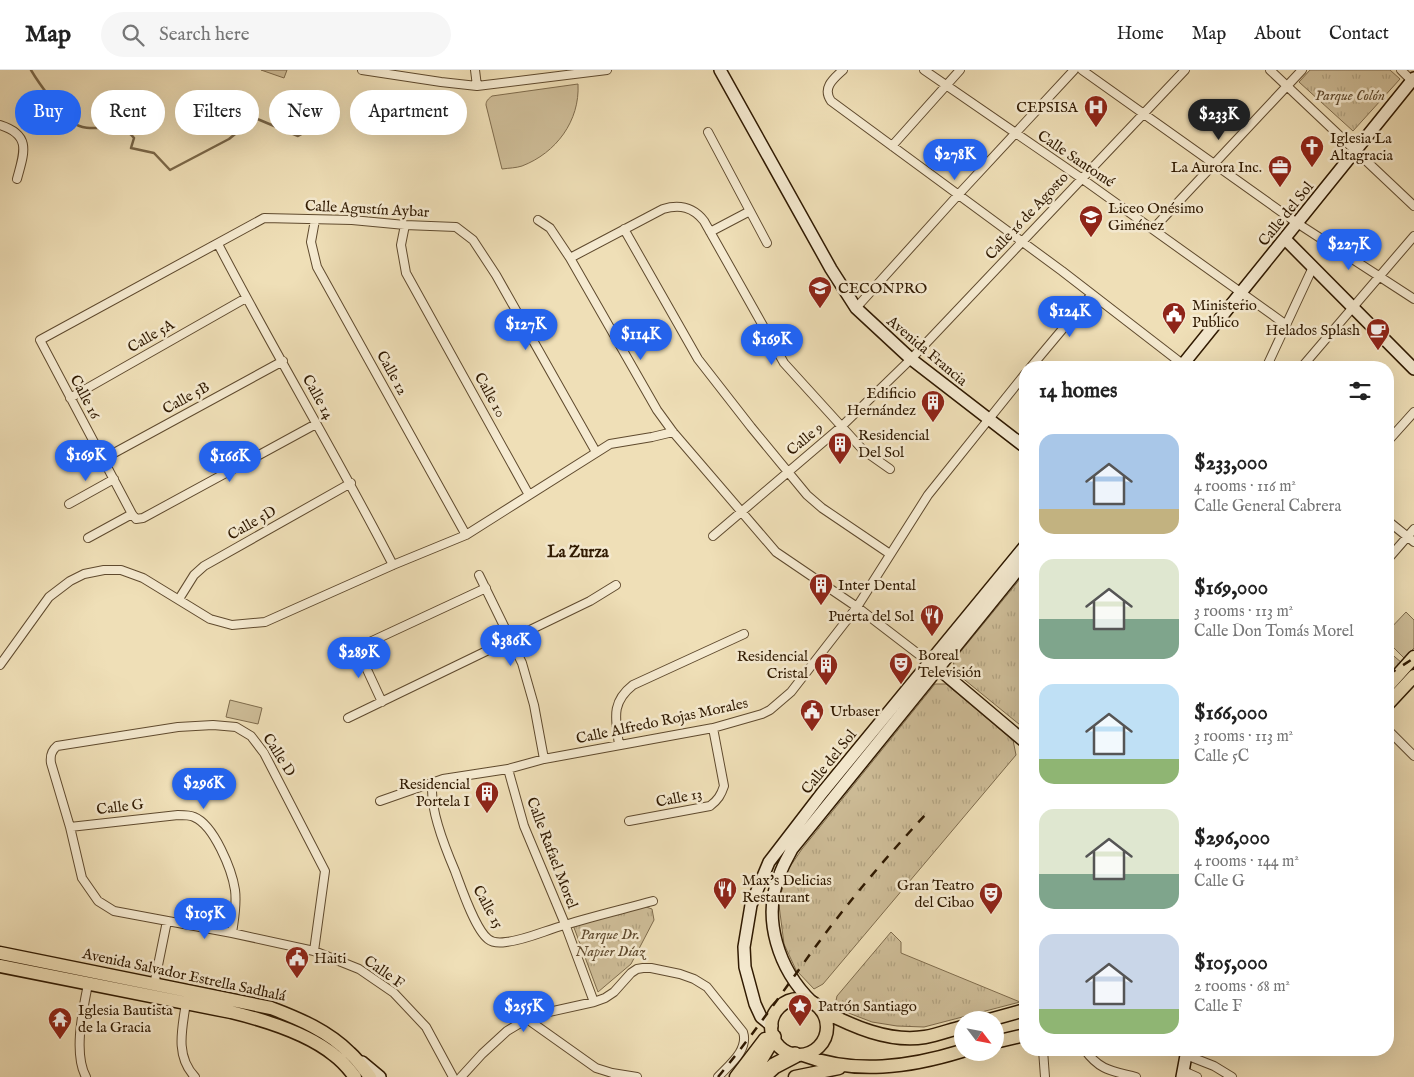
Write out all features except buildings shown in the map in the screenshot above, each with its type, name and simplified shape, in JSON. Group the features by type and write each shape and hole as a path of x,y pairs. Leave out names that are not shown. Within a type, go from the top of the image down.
{"highway":[{"path":"753,1075 772,1031"},
{"path":"753,1075 799,1055"}],"main road":[{"name":"Avenida Francia","path":"720,70 856,308 911,359 1019,442"},
{"name":"Calle del Sol","path":"1188,361 1413,81"},
{"path":"1285,239 1414,369"},
{"name":"Calle del Sol","path":"934,666 1019,554"},
{"name":"Calle del Sol","path":"772,1031 761,1018 755,1004 745,967 744,947 751,906 769,862 1019,568"},
{"path":"1394,679 1414,657"},
{"path":"934,666 1019,737"},
{"path":"1394,698 1414,676"},
{"name":"Calle del Sol","path":"816,1006 793,977 777,949 773,924 773,898 779,875 792,849 826,797"},
{"name":"Avenida Salvador Estrella Sadhalá","path":"0,953 272,1008 327,1034 380,1077"},
{"name":"Avenida Salvador Estrella Sadhalá","path":"0,966 267,1021 319,1045 334,1055 352,1074"},
{"path":"736,1077 772,1031 774,1016 784,1004 798,1000 816,1006 842,1021 895,1037 924,1037 954,1029"},
{"path":"799,1055 818,1048 826,1034 827,1025 825,1017 816,1006"},
{"path":"1004,1016 1019,1012"},
{"path":"772,1031 782,1049 848,1067"},
{"path":"1004,1040 1019,1036"},
{"path":"795,1077 848,1067 894,1066 954,1053"},
{"name":"Avenida Salvador Estrella Sadhalá","path":"351,1054 370,1077"},
{"path":"1182,1075 1186,1056"}],"street":[{"path":"362,70 477,86 607,70"},
{"path":"475,70 477,86"},
{"path":"530,70 532,80"},
{"path":"843,70 828,86 827,92 831,102 1092,294 1178,361"},
{"name":"Calle Santomé","path":"924,70 1081,178 1285,324"},
{"path":"892,146 960,70"},
{"path":"856,308 1014,133 1074,70"},
{"path":"1082,70 1297,223 1414,299"},
{"name":"Calle 16 de Agosto","path":"911,359 1185,70"},
{"path":"1270,70 1414,206"},
{"path":"1153,229 1302,70"},
{"path":"1400,70 1413,81"},
{"path":"0,125 12,129 22,138 24,150 17,179"},
{"path":"708,132 767,243"},
{"path":"570,258 663,209 673,206 691,209 699,214 784,363 863,450 890,469"},
{"path":"710,232 750,211"},
{"name":"Calle Agustín Aybar","path":"40,340 264,218 352,220 406,225 456,226 474,240 496,275 596,452"},
{"name":"Calle 12","path":"315,220 311,242 317,267 466,535"},
{"path":"538,220 550,228 570,258 643,387 673,432 776,552 857,607 934,666"},
{"name":"Calle 10","path":"406,225 400,245 406,273 530,495"},
{"path":"624,229 698,360 806,495 890,554"},
{"path":"1307,361 1414,236"},
{"name":"Calle 14","path":"218,244 316,424 351,483 394,565"},
{"path":"1269,361 1313,267"},
{"path":"1036,361 1092,294"},
{"name":"Calle 5A","path":"70,398 246,298"},
{"name":"Calle 16","path":"40,340 134,516"},
{"name":"Calle 9","path":"714,536 842,426 911,359"},
{"name":"Calle 5B","path":"104,459 282,361"},
{"name":"Calle Alfredo Rojas Morales","path":"380,801 443,779 508,769 544,759 713,728 762,714 777,705 791,692 857,607 928,495 1019,382"},
{"path":"1394,434 1414,412"},
{"path":"88,538 134,516 143,518 316,424"},
{"path":"0,665 49,597 70,581 84,574 104,570 120,570 143,578 210,619 232,625 265,622 466,535 610,444 673,432"},
{"path":"69,504 114,479"},
{"name":"Calle 5D","path":"179,599 194,575 204,566 351,483"},
{"path":"1394,526 1411,539"},
{"path":"1394,554 1411,539 1414,529"},
{"path":"478,575 522,663 534,705 544,759"},
{"path":"348,718 590,601 616,585"},
{"path":"382,702 357,648 486,588"},
{"path":"619,745 615,715 619,700 626,690 687,658 744,634"},
{"name":"Calle D","path":"52,750 57,746 178,727 228,725 236,727 251,736 264,753 325,871 314,952"},
{"name":"Calle 13","path":"629,821 710,806 717,801 722,794 724,786 713,728"},
{"path":"1394,736 1414,756"},
{"name":"Calle F","path":"52,750 51,763 70,827 82,878 98,900 114,911 232,933 314,952 359,969 394,993 426,1028 452,1077"},
{"name":"Calle Rafael Morel","path":"508,769 524,826 565,924 594,1002"},
{"name":"Calle 15","path":"433,783 431,790 434,811 446,846 472,912 489,940 499,943 509,942 565,924 653,901"},
{"name":"Calle G","path":"70,827 178,815 194,817 208,829 214,838 231,874 236,906 232,933"},
{"path":"154,984 167,921"},
{"path":"461,1077 507,1030 540,1014 594,1002 614,992 637,970 651,968 680,974 694,979 707,987 743,1032 742,1047 737,1056 718,1077"},
{"path":"86,1077 83,1070 80,1044 83,1010 88,984"},
{"path":"186,1003 181,1047 186,1062 195,1077"},
{"path":"527,1019 601,1070 637,1077"},
{"path":"1043,1056 1045,1077"},
{"path":"1089,1056 1093,1062 1104,1069 1136,1077"},
{"path":"1195,1056 1232,1077"},
{"path":"595,1077 601,1070"},
{"path":"1182,1075 1188,1073 1197,1077"}],"green space":[{"path":"261,70 287,70 284,78"},
{"name":"Parque Colón","path":"1310,70 1390,70 1400,79 1353,131 1299,82"},
{"path":"578,84 578,98 575,111 564,134 545,153 534,160 515,168 502,169 486,105 488,99 492,96"},
{"path":"1019,580 1019,724 955,672 953,661"},
{"path":"1406,612 1414,620 1414,648 1404,658 1394,648 1394,625"},
{"path":"1394,656 1402,663 1394,672"},
{"path":"935,684 946,684 1013,740 1016,755 823,984 814,989 796,970 784,944 779,905 785,874 802,849"},
{"path":"230,700 262,708 258,724 226,717"},
{"name":"Parque Dr. Napier Díaz","path":"635,903 652,909 654,920 631,964 598,992 573,925"},
{"path":"891,932 901,942 901,953 1019,1002 985,1011 954,1011 954,1019 924,1027 897,1026 872,1022 846,1012 835,1005 837,996"}],"waterway":[{"path":"31,70 44,90 72,122 88,128 113,128 128,132 134,138 131,148 154,153 170,170 229,139 255,118 269,124"},
{"path":"296,135 300,135"}],"railway":[{"path":"1394,671 1414,658"},
{"path":"718,1077 756,1029 842,912 926,814"}],"place":[{"name":"CEPSISA","path":"1096,128"},
{"name":"Iglesia La Altagracia","path":"1312,168"},
{"name":"La Aurora Inc.","path":"1280,188"},
{"name":"Liceo Onésimo Giménez","path":"1091,238"},
{"name":"CECONPRO","path":"820,309"},
{"name":"Ministerio Publico","path":"1174,335"},
{"name":"Helados Splash","path":"1378,351"},
{"name":"Edificio Hernández","path":"933,423"},
{"name":"Residencial Del Sol","path":"840,465"},
{"name":"Inter Dental","path":"821,606"},
{"name":"Puerta del Sol","path":"932,637"},
{"name":"Boreal Televisión","path":"901,685"},
{"name":"Residencial Cristal","path":"826,686"},
{"name":"Urbaser","path":"812,732"},
{"name":"Residencial Portela I","path":"487,814"},
{"name":"Max's Delicias Restaurant","path":"725,910"},
{"name":"Gran Teatro del Cibao","path":"991,915"},
{"name":"Haiti","path":"297,979"},
{"name":"Patrón Santiago","path":"800,1027"},
{"name":"Iglesia Bautista de la Gracia","path":"60,1040"}],"district":[{"name":"La Zurza","path":"578,553"}]}
